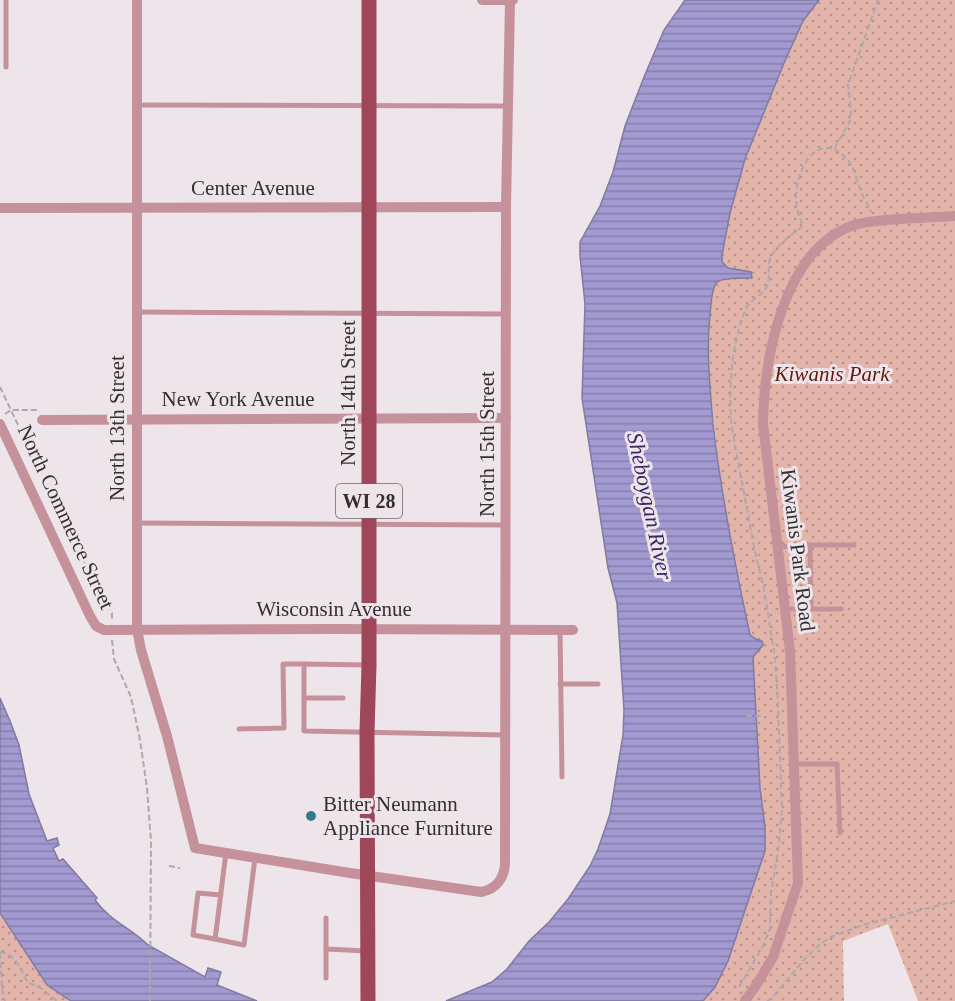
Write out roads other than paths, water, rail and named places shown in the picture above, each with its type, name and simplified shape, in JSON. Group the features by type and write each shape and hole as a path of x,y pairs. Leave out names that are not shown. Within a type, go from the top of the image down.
{"main road":[{"name":"North 14th Street","path":"368,1001 369,0"}],"street":[{"name":"North 13th Street","path":"137,0 137,629 195,848 226,853"},
{"path":"482,0 511,0"},
{"name":"North 15th Street","path":"368,876 485,892 504,876 506,207 511,0"},
{"name":"Center Avenue","path":"0,208 506,207"},
{"name":"Kiwanis Park Road","path":"745,1001 773,957 798,884 790,651 763,424 763,400 770,351 791,289 804,265 831,237 854,226 874,221 955,216"},
{"name":"New York Avenue","path":"42,420 506,418"},
{"name":"North Commerce Street","path":"0,424 96,626"},
{"name":"Wisconsin Avenue","path":"96,626 104,630 573,630"},
{"path":"226,853 368,876"}],"lane":[{"path":"6,0 6,67"},
{"path":"137,105 508,106"},
{"path":"137,312 506,314"},
{"path":"137,523 506,525"},
{"path":"810,545 811,609"},
{"path":"777,547 854,545"},
{"path":"785,609 841,609"},
{"path":"560,629 561,777"},
{"path":"239,729 284,728 283,664 369,665"},
{"path":"304,664 304,731 506,735"},
{"path":"560,684 598,684"},
{"path":"304,698 343,698"},
{"path":"794,764 837,765 840,833"},
{"path":"215,939 226,853"},
{"path":"221,895 198,892 193,935 244,945 255,858"},
{"path":"326,918 326,978"},
{"path":"326,950 368,951"}],"water":[{"name":"Sheboygan River","path":"685,0 819,0 803,21 784,63 745,159 730,213 722,262 728,268 751,272 752,278 727,279 716,283 713,290 708,342 713,424 724,504 750,635 762,641 763,645 753,657 765,851 728,961 715,987 703,1001 446,1001 492,982 507,969 529,941 549,922 590,866 610,814 623,735 624,710 617,603 608,568 582,398 585,304 580,242 600,206 613,172 625,126 664,30"},
{"path":"0,698 19,745 29,794 47,841 57,838 59,845 53,848 59,861 63,859 97,898 95,900 107,914 148,945 205,977 208,968 221,972 217,985 257,1001 71,1001 47,985 0,913"}],"place":[{"name":"Bitter Neumann Appliance Furniture","path":"311,816"}],"park label":[{"name":"Kiwanis Park","path":"832,374"}]}
